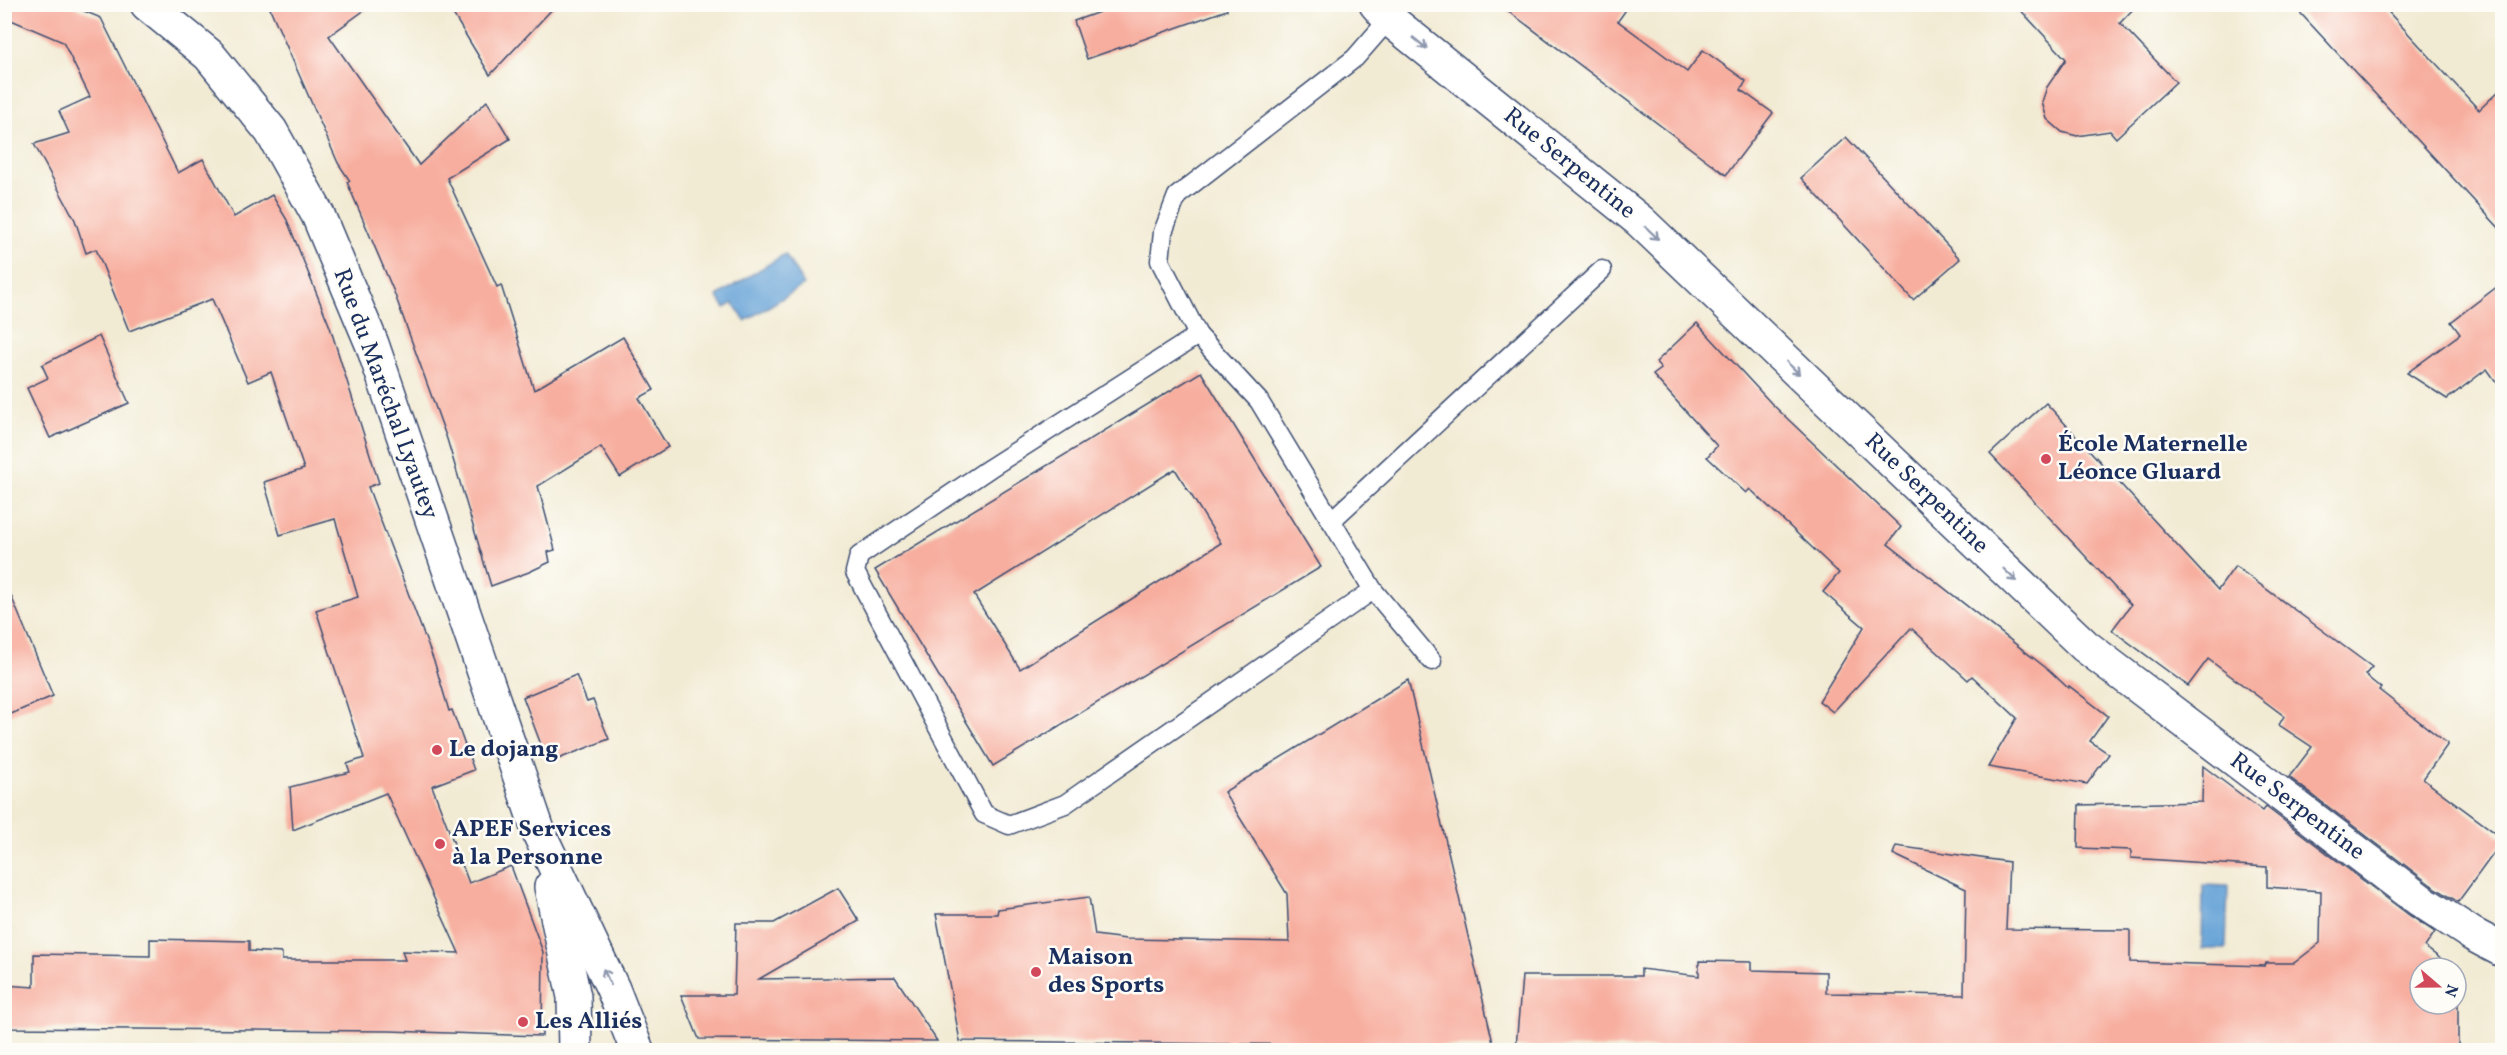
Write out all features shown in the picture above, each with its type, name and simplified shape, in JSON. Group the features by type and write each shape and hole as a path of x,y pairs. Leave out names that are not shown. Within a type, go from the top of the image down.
{"street":[{"name":"Rue du Maréchal Lyautey","path":"147,4 209,55 272,131 318,215 372,344 539,833 613,989 637,1050"},
{"name":"Rue Serpentine","path":"1383,12 1640,221 2085,646 2420,900 2472,934 2502,950"},
{"name":"Rue du Maréchal Lyautey","path":"539,833 574,997 575,1050"}],"lane":[{"path":"1383,12 1355,58 1177,196 1163,232 1160,261 1198,335 1258,401 1372,590 1432,661"},
{"path":"1331,521 1602,270"},
{"path":"1198,335 990,468 859,556 855,572 984,814 1009,825 1065,804 1372,590"}],"water":[{"path":"785,254 804,285 745,321 733,303 725,308 717,296"},
{"path":"2203,885 2228,886 2226,949 2202,949"}],"building":[{"path":"4,4 67,4 101,18 178,173 203,159 234,217 272,195 287,220 330,327 379,483 368,487 435,664 449,711 452,710 474,770 432,786 469,883 511,866 543,952 542,1036 389,1031 4,1028 4,985 34,987 34,954 150,956 150,939 249,941 249,951 282,953 282,960 405,960 402,951 459,953 386,793 293,830 290,787 350,772 347,764 364,758 316,610 358,597 335,519 280,535 264,482 304,469 271,372 248,382 212,299 129,331 96,249 86,253 75,220 34,144 69,133 59,111 90,97 63,42 4,17"},
{"path":"268,4 373,4 329,36 419,165 487,101 510,139 447,178 497,287 501,285 534,390 623,337 654,390 639,398 668,447 620,477 601,447 538,486 555,550 548,552 550,562 491,586 447,439 394,292 347,182 350,181 338,163"},
{"path":"447,4 557,4 490,75"},
{"path":"1122,4 1226,4 1227,10 1087,59 1074,21"},
{"path":"1499,4 1630,4 1618,21 1687,72 1703,50 1746,81 1741,90 1773,113 1726,175"},
{"path":"2015,4 2138,4 2120,23 2176,82 2116,138 2110,131 2077,136 2062,132 2047,119 2042,102 2047,87 2066,59"},
{"path":"2292,4 2381,4 2479,110 2502,88 2502,231"},
{"path":"1846,137 1960,259 1913,300 1801,178"},
{"path":"2502,283 2502,390 2487,369 2447,399 2407,373 2460,334 2451,322"},
{"path":"1697,323 1771,403 1901,527 1888,544 2050,671 2068,688 2069,686 2108,716 2090,741 2109,754 2087,784 1988,767 2017,718 1972,676 1968,680 1911,628 1833,712 1819,701 1864,627 1823,592 1839,573 1750,489 1746,493 1707,457 1717,446 1653,375 1661,369 1656,362"},
{"path":"99,336 129,403 50,438 27,388 48,378 42,365"},
{"path":"1201,372 1321,567 993,766 875,570","holes":["1175,469 1221,543 1020,669 974,595"]},
{"path":"2046,403 2218,590 2235,566 2372,667 2365,675 2381,688 2379,690 2448,744 2423,779 2502,838 2502,842 2458,902 2431,885 2289,777 2312,747 2279,725 2284,716 2208,659 2188,686 2112,630 2131,605 1990,454"},
{"path":"4,579 53,696 4,717"},
{"path":"576,675 587,702 593,700 609,739 548,763 523,697"},
{"path":"1408,680 1494,1047 960,1041 936,914 997,914 998,909 1089,897 1095,935 1126,939 1289,942 1287,894 1224,792"},
{"path":"2203,766 2263,811 2266,807 2435,932 2425,947 2437,956 2408,956 2408,1016 2458,1016 2458,1050 1851,1050 1516,1047 1522,976 1641,976 1641,969 1699,976 1699,961 1751,962 1751,970 1826,972 1826,993 1964,995 1966,889 1893,854 1896,846 2009,862 2006,929 2130,930 2130,962 2265,966 2266,963 2294,963 2320,943 2321,891 2267,887 2267,867 2131,858 2131,850 2078,848 2079,805 2202,802"},
{"path":"838,888 859,921 759,979 895,977 937,1041 699,1039 681,995 734,995 736,923 774,923"}],"place":[{"name":"École Maternelle Léonce Gluard","path":"2046,459"},
{"name":"Le dojang","path":"437,750"},
{"name":"APEF Services à la Personne","path":"440,844"},
{"name":"Maison des Sports","path":"1036,972"},
{"name":"Les Alliés","path":"523,1022"}]}
